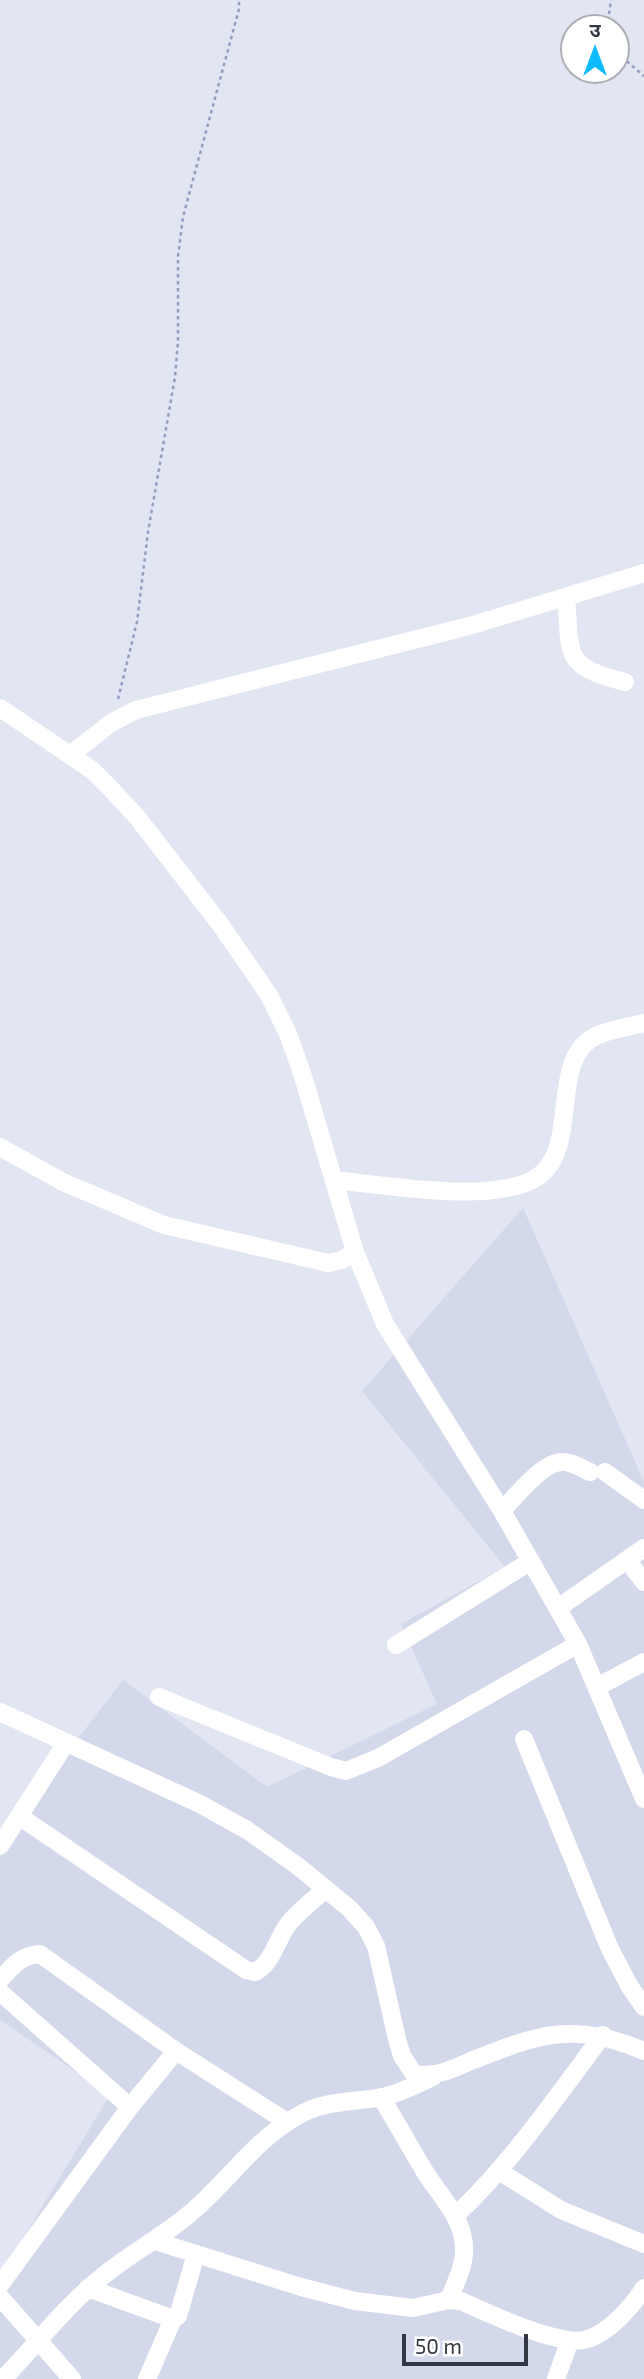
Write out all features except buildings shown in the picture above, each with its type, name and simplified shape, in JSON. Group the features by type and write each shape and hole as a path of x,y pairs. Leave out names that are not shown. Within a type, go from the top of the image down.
{"street":[{"path":"70,755 111,723 136,710 469,626 644,573"},
{"path":"566,597 573,656 580,666 594,674 625,682"},
{"path":"0,708 92,770 137,817 242,953 269,995 288,1034 302,1073 355,1252 385,1324 502,1511 578,1644 644,1800"},
{"path":"334,1180 468,1192 512,1187 535,1178 553,1161 561,1139 565,1091 572,1065 582,1048 595,1035 644,1023"},
{"path":"0,1147 63,1182 164,1225 328,1263 342,1260 355,1252"},
{"path":"502,1511 545,1468 559,1461 597,1472 644,1500"},
{"path":"558,1608 644,1548"},
{"path":"396,1645 531,1561"},
{"path":"628,1561 644,1581"},
{"path":"159,1697 346,1771 378,1758 578,1644"},
{"path":"597,1687 644,1662"},
{"path":"0,1712 200,1804 235,1823 326,1889 366,1927 376,1946 397,2039 408,2067 414,2074 437,2075"},
{"path":"524,1740 610,1949 644,2007"},
{"path":"0,1846 66,1742"},
{"path":"19,1816 246,1970 255,1972 262,1969 290,1922 326,1889"},
{"path":"0,1980 16,1962 27,1955 40,1954 176,2051 287,2122"},
{"path":"0,1992 130,2107"},
{"path":"3,2379 88,2288 197,2208 263,2138 308,2110 381,2097 408,2089 536,2037 562,2032 603,2035 644,2050"},
{"path":"455,2216 499,2171 603,2035"},
{"path":"0,2285 130,2107 176,2051"},
{"path":"381,2097 427,2175 455,2216 465,2247 463,2262 449,2300"},
{"path":"499,2171 561,2210 644,2244"},
{"path":"155,2241 301,2287 355,2301 413,2308 449,2300 461,2301 515,2323 570,2340 585,2340 638,2308 644,2288"},
{"path":"147,2379 173,2319 178,2316 196,2254"},
{"path":"88,2288 173,2319"},
{"path":"0,2297 72,2379"},
{"path":"556,2379 570,2340"}],"path":[{"path":"111,723 137,622 148,532 175,377 178,256 183,217 239,9 239,0"},
{"path":"630,64 644,76"}],"shaded area":[{"path":"523,1208 644,1482 644,2379 0,2379 0,2276 110,2095 0,2020 0,1840 123,1680 267,1787 437,1704 401,1624 505,1567 362,1391"}]}
